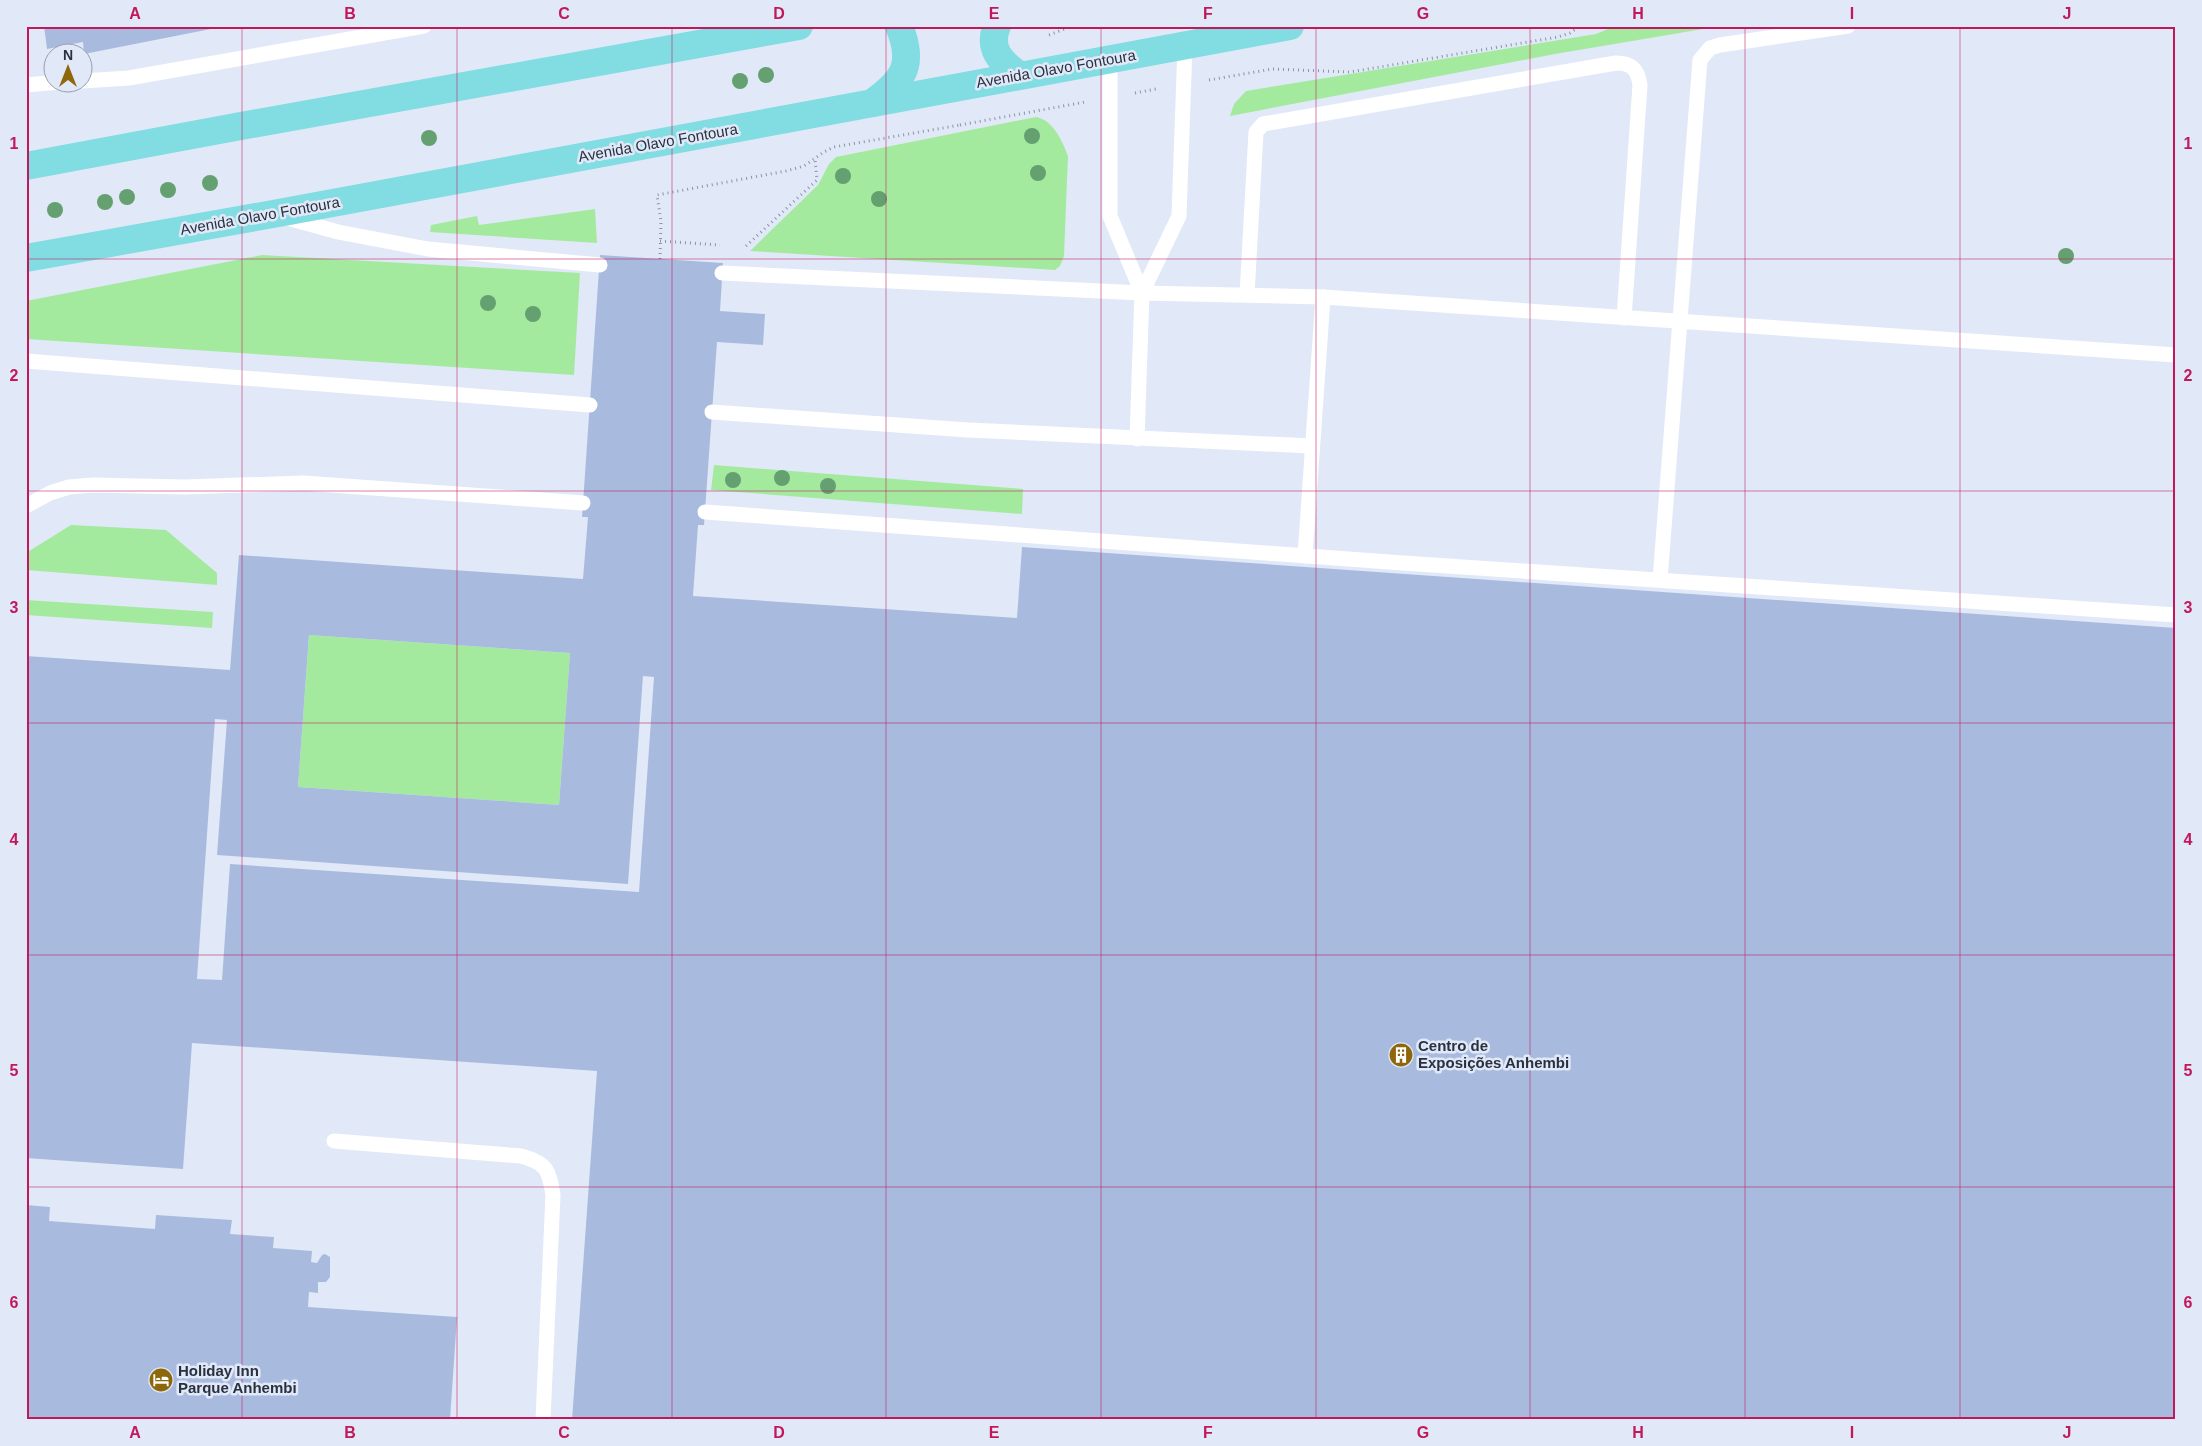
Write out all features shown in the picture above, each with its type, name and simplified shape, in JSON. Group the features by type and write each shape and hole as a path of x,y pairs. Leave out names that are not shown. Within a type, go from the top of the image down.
{"main road":[{"path":"26,166 799,26"},
{"path":"871,104 900,79 907,64 905,44 899,26"},
{"path":"997,26 995,46 997,56 1008,68 1019,75"},
{"name":"Avenida Olavo Fontoura","path":"26,258 1290,26"}],"lane":[{"path":"92,80 129,78 424,26"},
{"path":"1660,580 1700,60 1703,54 1710,48 1720,45 1848,26"},
{"path":"1137,438 1142,293 1179,216 1185,46"},
{"path":"1110,59 1110,216 1142,293"},
{"path":"1247,295 1256,132 1263,124 1616,63 1626,63 1636,70 1640,85 1624,318"},
{"path":"26,84 42,83"},
{"path":"273,214 338,232 428,249 600,265"},
{"path":"722,273 1142,293 1323,297 2176,355"},
{"path":"1305,556 1323,297"},
{"path":"26,361 590,405"},
{"path":"712,412 1137,438 1312,446"},
{"path":"26,506 50,493 69,487 93,485 185,487 303,483 583,503"},
{"path":"705,512 1305,556 2176,615"},
{"path":"334,1141 521,1156 538,1161 550,1174 553,1195 542,1420"}],"path":[{"path":"660,259 661,221 657,195 786,171 804,166 834,147 1272,69 1350,72 1558,37 1570,33 1580,26"},
{"path":"953,87 960,125"},
{"path":"737,246 746,246 817,180 815,159"},
{"path":"660,241 727,245"}],"green space":[{"path":"1615,26 1721,26 1555,54 1230,116 1234,104 1246,91 1596,34"},
{"path":"1036,117 1052,126 1060,137 1068,156 1064,256 1060,266 1055,270 750,251 818,185 829,164 836,157"},
{"path":"595,209 597,243 430,232 431,225 477,216 479,225"},
{"path":"262,255 580,273 574,375 26,339 26,301"},
{"path":"714,465 1023,489 1022,514 711,490"},
{"path":"71,525 166,530 217,573 217,585 26,570 26,553"},
{"path":"26,600 213,612 212,628 26,615"},
{"path":"309,635 570,653 559,805 298,787"}],"building":[{"path":"44,26 221,26 92,52 92,42 46,42"},
{"name":"Centro de Exposições Anhembi","path":"600,255 723,263 720,311 765,314 763,345 717,342 704,525 698,525 693,596 1017,618 1022,547 2176,628 2176,1420 572,1420 597,1071 192,1043 183,1169 26,1158 26,656 230,670 239,555 583,579 588,517 582,517","holes":["309,635 570,653 559,805 298,787","643,676 654,677 639,892 230,864 222,980 197,979 215,719 227,720 217,855 628,884"]},
{"path":"26,1205 50,1207 49,1221 155,1229 156,1215 232,1220 230,1234 274,1237 273,1248 312,1251 311,1262 317,1263 322,1255 325,1254 330,1257 330,1277 326,1282 318,1282 318,1293 309,1292 308,1307 457,1317 450,1420 26,1420"}],"place":[{"name":"Centro de Exposições Anhembi","path":"1401,1055"},
{"name":"Holiday Inn Parque Anhembi","path":"161,1380"}]}
